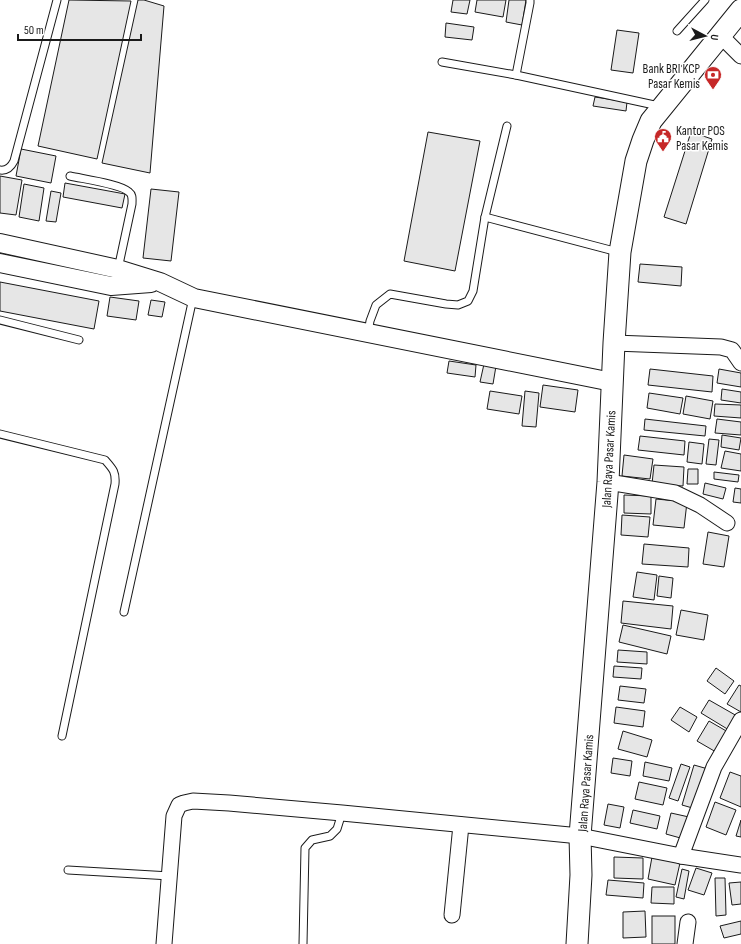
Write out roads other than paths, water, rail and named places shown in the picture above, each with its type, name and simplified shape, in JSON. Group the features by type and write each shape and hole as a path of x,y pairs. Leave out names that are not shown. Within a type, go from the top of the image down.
{"main road":[{"name":"Jalan Raya Pasar Kamis","path":"577,944 580,836 608,482 614,343 620,252 636,161 651,121 741,10"}],"street":[{"path":"721,36 741,56"},
{"path":"0,242 114,278"},
{"path":"0,263 114,278 160,282 194,298 612,382"},
{"path":"614,343 721,347 732,350 740,359"},
{"path":"608,482 675,493 700,505 727,523"},
{"path":"681,856 714,767 741,720"},
{"path":"164,944 174,816 178,806 184,803 229,804 342,813 580,836 741,866"},
{"path":"452,915 461,825"},
{"path":"685,944 688,922"}],"lane":[{"path":"0,170 11,167 14,161 57,0"},
{"path":"516,75 530,0"},
{"path":"677,31 705,0"},
{"path":"442,62 516,75 663,106"},
{"path":"368,333 370,321 376,305 390,294 458,305 468,300 473,291 485,218 507,126"},
{"path":"70,176 122,187 130,193 132,197 132,204 114,278"},
{"path":"485,218 620,252"},
{"path":"124,612 194,298"},
{"path":"0,320 79,340"},
{"path":"0,434 105,460 112,468 115,476 115,484 62,736"},
{"path":"303,944 304,848 312,840 330,836 337,829 342,813"},
{"path":"68,870 170,876"}],"place":[{"name":"Bank BRI KCP Pasar Kemis","path":"713,90"},
{"name":"Kantor POS Pasar Kemis","path":"663,152"}]}
